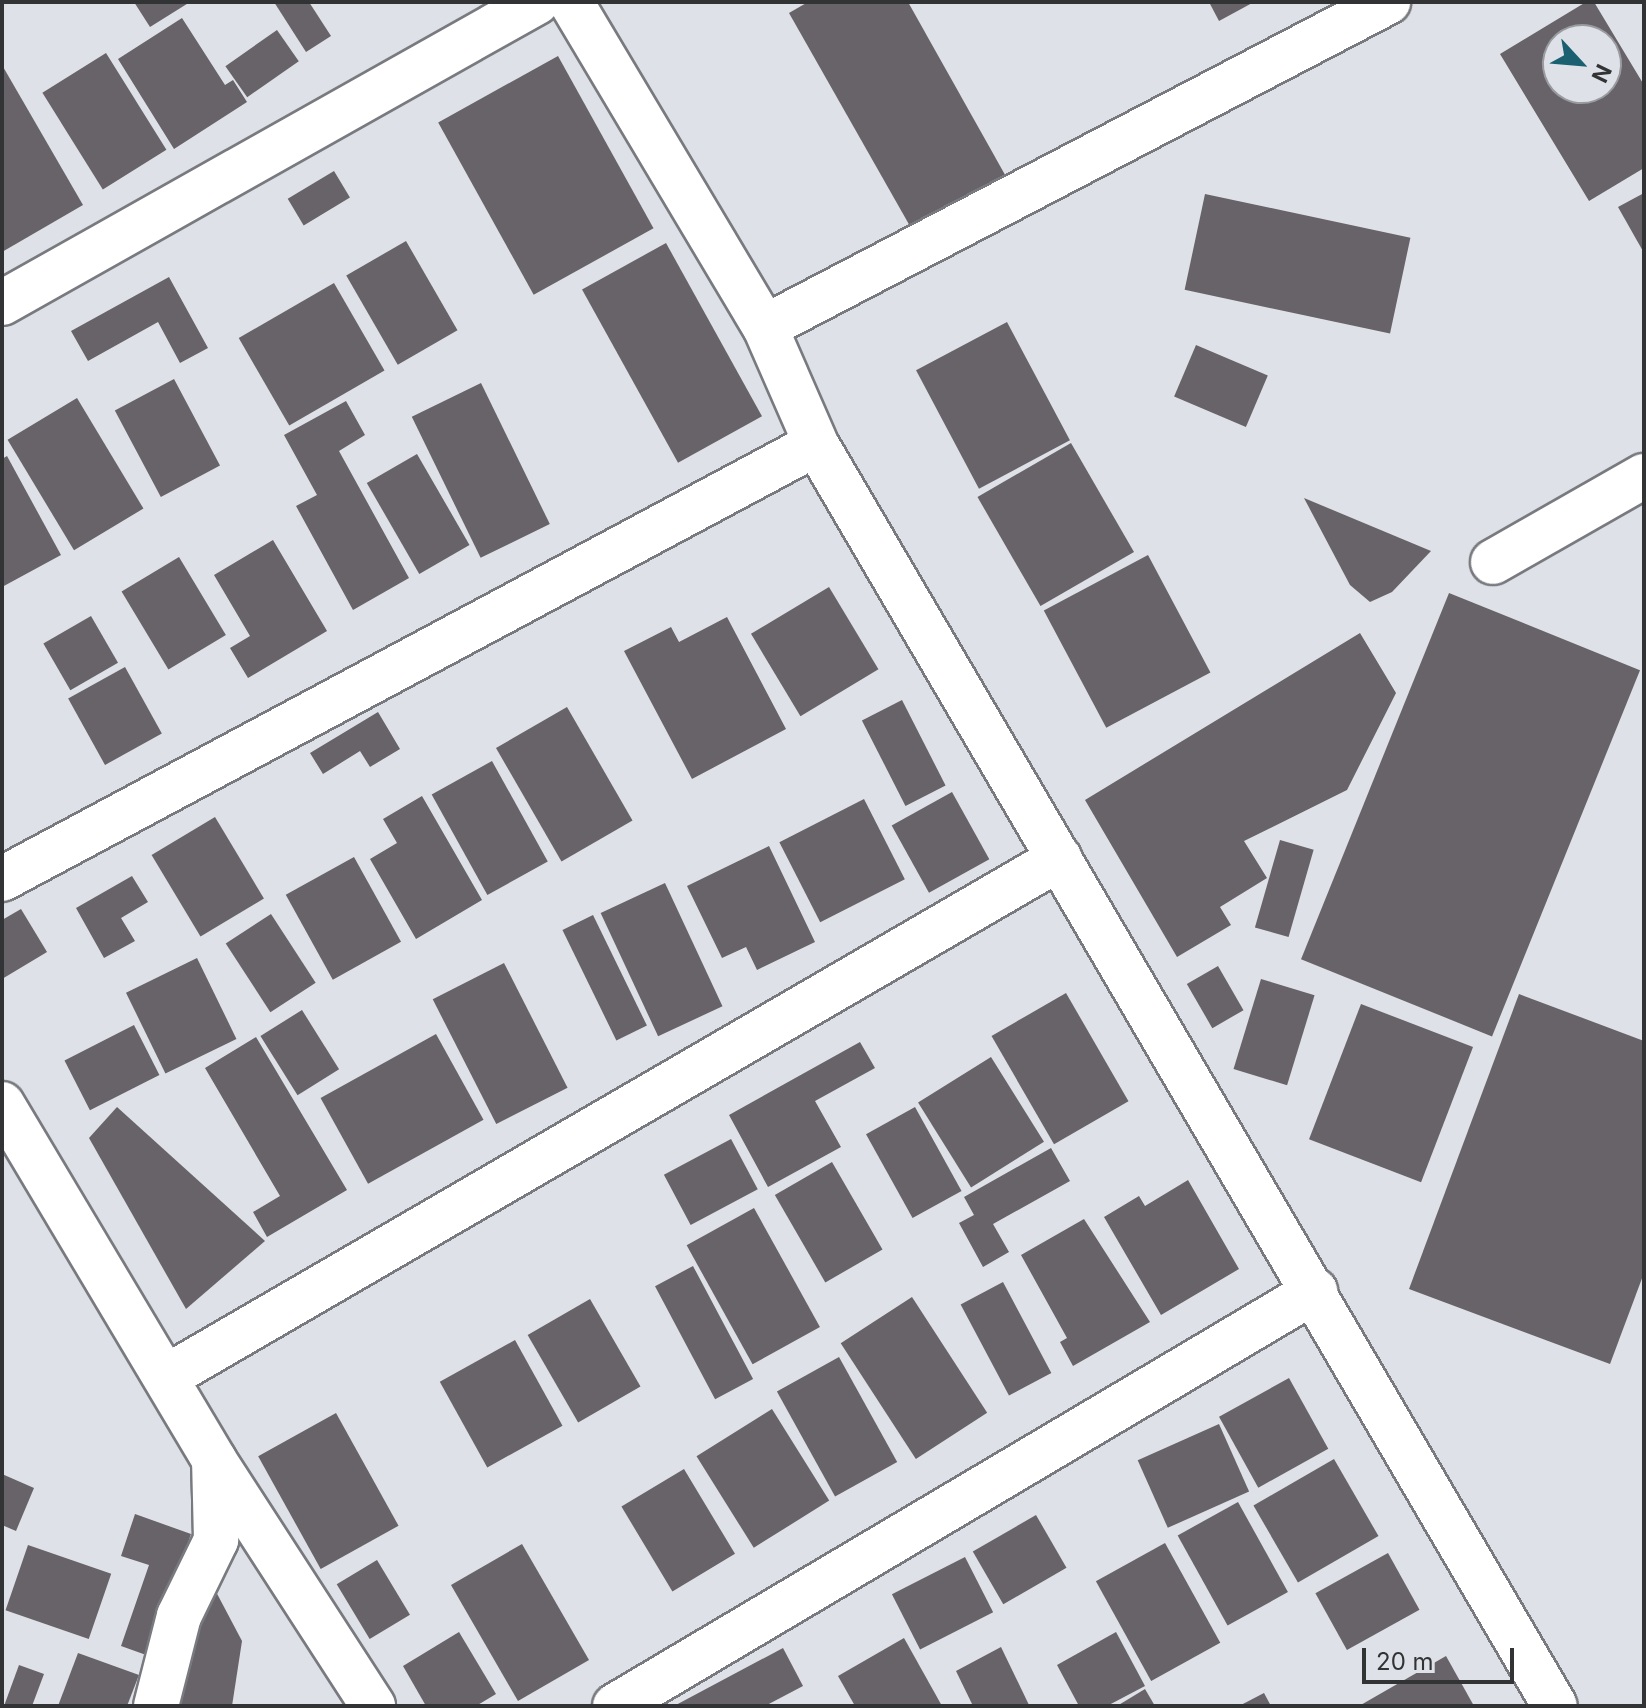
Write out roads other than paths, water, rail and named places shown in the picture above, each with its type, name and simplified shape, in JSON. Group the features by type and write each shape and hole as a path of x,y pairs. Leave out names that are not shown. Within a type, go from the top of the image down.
{"street":[{"path":"2,303 537,2"},
{"path":"571,2 765,327 816,444 1315,1291 1555,1706"},
{"path":"765,327 1388,2"},
{"path":"2,879 816,444"},
{"path":"1493,562 1644,476"},
{"path":"168,1376 1060,858"},
{"path":"2,1104 168,1376 214,1460 373,1706"},
{"path":"615,1706 1315,1291"},
{"path":"156,1706 179,1616 216,1540 214,1460"}]}
